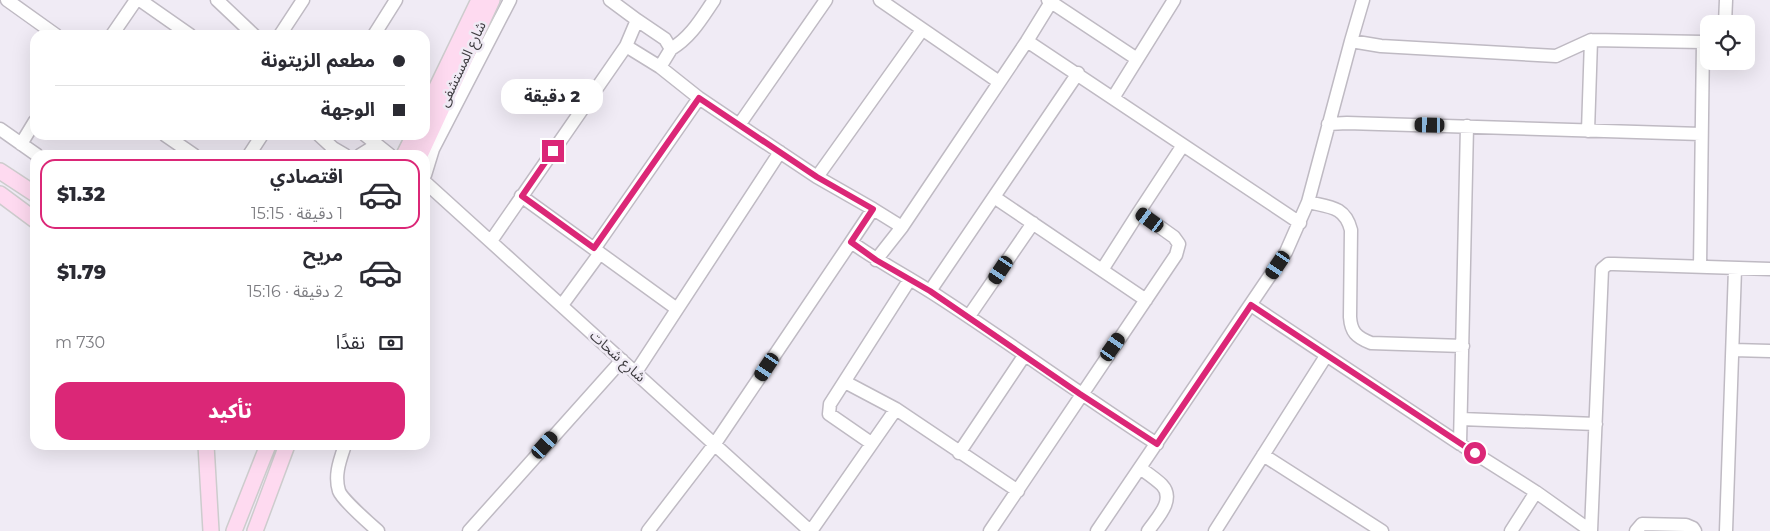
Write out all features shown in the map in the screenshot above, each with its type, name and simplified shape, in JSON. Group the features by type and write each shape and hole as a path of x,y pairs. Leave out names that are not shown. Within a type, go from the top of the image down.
{"main road":[{"name":"شارع المستشفى","path":"430,102 479,0"},
{"name":"شارع المستشفى","path":"430,133 492,0"},
{"path":"0,171 30,191"},
{"path":"0,194 30,216"},
{"path":"206,450 211,531"},
{"path":"234,531 266,450"},
{"path":"269,450 275,477"},
{"path":"255,531 285,450"}],"street":[{"path":"7,0 49,30"},
{"path":"115,30 136,0"},
{"path":"140,0 183,30"},
{"path":"217,0 249,30"},
{"path":"283,30 303,0"},
{"path":"377,30 396,0"},
{"path":"430,158 433,149 510,0"},
{"path":"610,0 665,39 671,49"},
{"path":"660,67 671,49 683,42 714,0"},
{"path":"739,125 826,0"},
{"path":"880,0 999,82"},
{"path":"1113,98 1174,0"},
{"path":"1097,531 1286,252 1308,202 1350,41 1363,0"},
{"path":"1725,15 1726,0"},
{"path":"876,260 902,227 1027,41 1050,1 1137,60"},
{"path":"491,241 626,46 637,20"},
{"path":"817,177 922,30"},
{"path":"1350,41 1380,46 1556,56 1591,40 1700,42"},
{"path":"1588,131 1591,40"},
{"path":"1027,41 1078,73 1300,223"},
{"path":"626,46 660,67 699,98 817,177 902,227"},
{"path":"1700,267 1701,134 1704,70"},
{"path":"930,291 1078,73"},
{"path":"562,305 699,98"},
{"path":"1328,124 1467,126 1701,134"},
{"path":"1460,444 1467,126"},
{"path":"0,129 30,150"},
{"path":"21,144 30,129"},
{"path":"172,140 187,150"},
{"path":"324,140 336,150"},
{"path":"370,140 383,150"},
{"path":"368,150 376,145"},
{"path":"1102,270 1183,145"},
{"path":"636,372 780,152"},
{"name":"شارع شحات","path":"430,186 810,531"},
{"path":"522,196 677,309"},
{"path":"994,197 1146,300"},
{"path":"1308,202 1331,207 1342,212 1349,220 1351,230 1351,327 1360,339 1371,343 1463,346"},
{"path":"648,531 714,445 873,209"},
{"path":"990,531 1080,394 1176,255 1178,244 1174,237 1139,212"},
{"path":"969,316 1032,223"},
{"path":"851,242 876,260 969,316 1024,356 1157,444"},
{"path":"1591,531 1602,269 1608,264 1614,264 1770,270"},
{"path":"1726,531 1735,269"},
{"path":"871,443 829,414 830,404 846,382 910,279"},
{"path":"1251,305 1460,444 1536,492 1591,531"},
{"path":"1733,350 1770,351"},
{"path":"959,453 1024,356"},
{"path":"1215,531 1326,356"},
{"path":"469,531 622,360"},
{"path":"846,382 896,409 1018,491"},
{"path":"810,531 896,409"},
{"path":"1461,418 1596,424"},
{"path":"343,450 338,466 337,481 340,493 378,531"},
{"path":"1263,455 1382,531"},
{"path":"1140,468 1162,485 1167,494 1166,504 1148,531"},
{"path":"1511,531 1536,492"},
{"path":"1636,531 1642,524 1686,525 1695,531"}],"route":[{"path":"553,151 522,196 594,248 699,98 817,177 873,209 851,242 876,260 969,316 1024,356 1157,444 1251,305 1475,453"}]}
